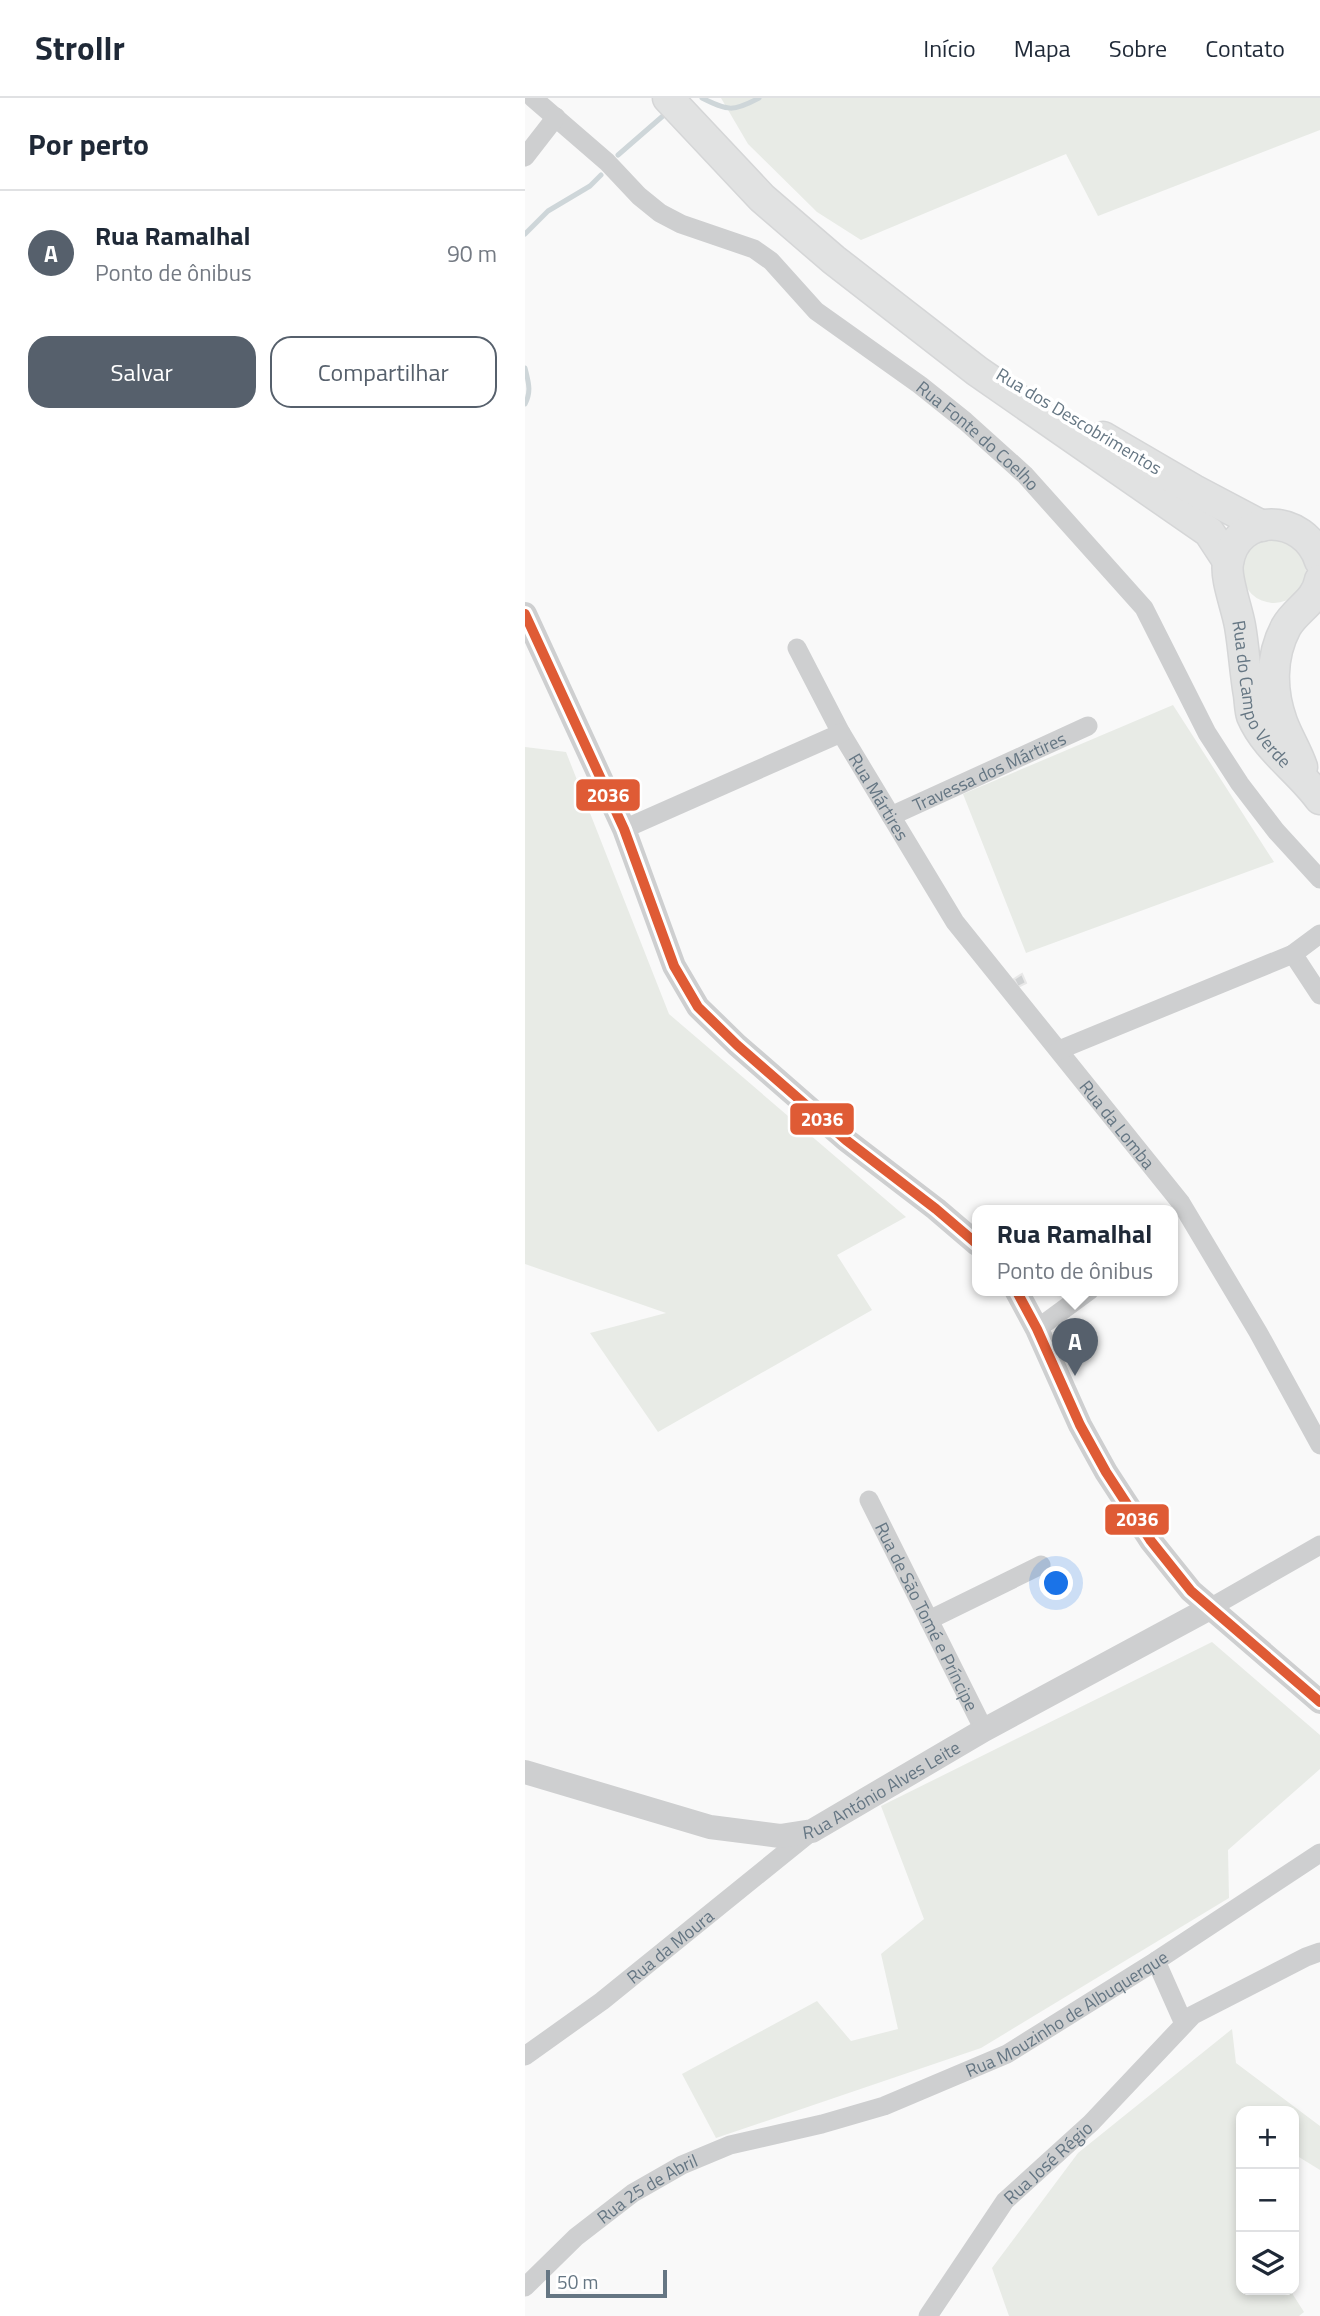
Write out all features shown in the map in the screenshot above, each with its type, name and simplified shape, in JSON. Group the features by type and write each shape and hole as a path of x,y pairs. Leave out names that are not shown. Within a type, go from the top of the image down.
{"main road":[{"name":"Rua dos Descobrimentos","path":"668,98 762,198 834,260 977,372 1209,532 1228,561"},
{"name":"Rua dos Descobrimentos","path":"899,310 1037,397 1194,490 1262,526"},
{"path":"1228,561 1240,539 1262,526 1285,526 1315,546"},
{"name":"Rua do Campo Verde","path":"1228,561 1229,585 1234,595 1243,639 1252,716 1279,756 1314,791"},
{"name":"Rua do Campo Verde","path":"1234,595 1250,611 1272,618 1286,616 1314,595"},
{"name":"Rua do Campo Verde","path":"1314,595 1286,626 1274,660 1273,682 1282,722 1314,791"}],"street":[{"name":"Rua Fonte do Coelho","path":"533,98 607,162 639,196 660,213 681,224 754,249 771,261 816,311 965,421 1025,475 1145,608 1207,733 1240,784 1276,831 1320,879"},
{"path":"525,156 556,117"},
{"path":"525,614 624,829 674,966 698,1007 737,1045 846,1140 972,1240"},
{"path":"797,648 841,733"},
{"name":"Travessa dos Mártires","path":"891,816 1089,726"},
{"name":"Rua Mártires","path":"624,829 841,733 955,922 1059,1051"},
{"path":"1059,1051 1293,954 1320,934"},
{"path":"1293,954 1320,995"},
{"name":"Rua da Lomba","path":"1059,1051 1175,1205"},
{"name":"Rua da Lomba","path":"1178,1209 1258,1332 1320,1445"},
{"path":"1019,1296 1080,1425 1106,1472 1151,1541 1191,1591 1320,1702"},
{"path":"1037,1329 1082,1296"},
{"name":"Rua de São Tomé e Príncipe","path":"869,1500 984,1731"},
{"path":"1210,1608 1320,1545"},
{"path":"929,1620 1041,1565"},
{"name":"Rua António Alves Leite","path":"525,1772 709,1827 780,1836 812,1831 984,1731 1210,1608"},
{"name":"Rua da Moura","path":"525,2056 602,2001 812,1831"},
{"name":"Rua Mouzinho de Albuquerque","path":"792,2131 884,2106 1007,2054 1156,1961 1320,1853"},
{"name":"Rua José Régio","path":"928,2316 1005,2201 1091,2123 1193,2015 1305,1957 1320,1952"},
{"path":"1156,1961 1184,2024"},
{"name":"Rua 25 de Abril","path":"525,2287 576,2237 633,2193 682,2165 730,2145 792,2131"}],"shaded area":[{"path":"721,98 1320,98 1320,130 1098,216 1066,154 861,240 817,212 748,144"},
{"path":"1274,539 1286,541 1297,548 1304,559 1304,583 1297,594 1286,601 1274,603 1262,601 1251,594 1244,583 1242,571 1244,559 1251,548 1262,541"},
{"path":"1173,705 1274,862 1026,953 963,794"},
{"path":"525,747 566,752 669,1014 906,1217 837,1255 872,1310 658,1432 590,1333 666,1313 525,1264"},
{"path":"1212,1642 1320,1735 1320,1769 1228,1850 1229,1898 981,2048 716,2138 682,2074 817,2001 851,2041 898,2029 881,1954 924,1919 881,1806"},
{"path":"1232,2029 1236,2063 1293,2106 1236,2106 1236,2295 1293,2295 1304,2312 1299,2316 1009,2316 992,2268 1078,2153"},
{"path":"1299,2110 1320,2126 1320,2170 1299,2157"}],"building":[{"path":"1022,974 1026,983 1018,987 1014,979"}],"waterway":[{"path":"702,98 730,108 743,106 759,98"},
{"path":"618,155 664,115"},
{"path":"525,234 548,211 590,186 601,175"},
{"path":"525,368 529,390 525,404"}],"transit line":[{"name":"2036","path":"525,614 624,829 674,966 698,1007 737,1045 846,1140 972,1240"},
{"name":"2036","path":"1019,1296 1080,1425 1106,1472 1151,1541 1191,1591 1320,1702"}],"place":[{"name":"Rua Ramalhal","path":"1075,1376"}]}
